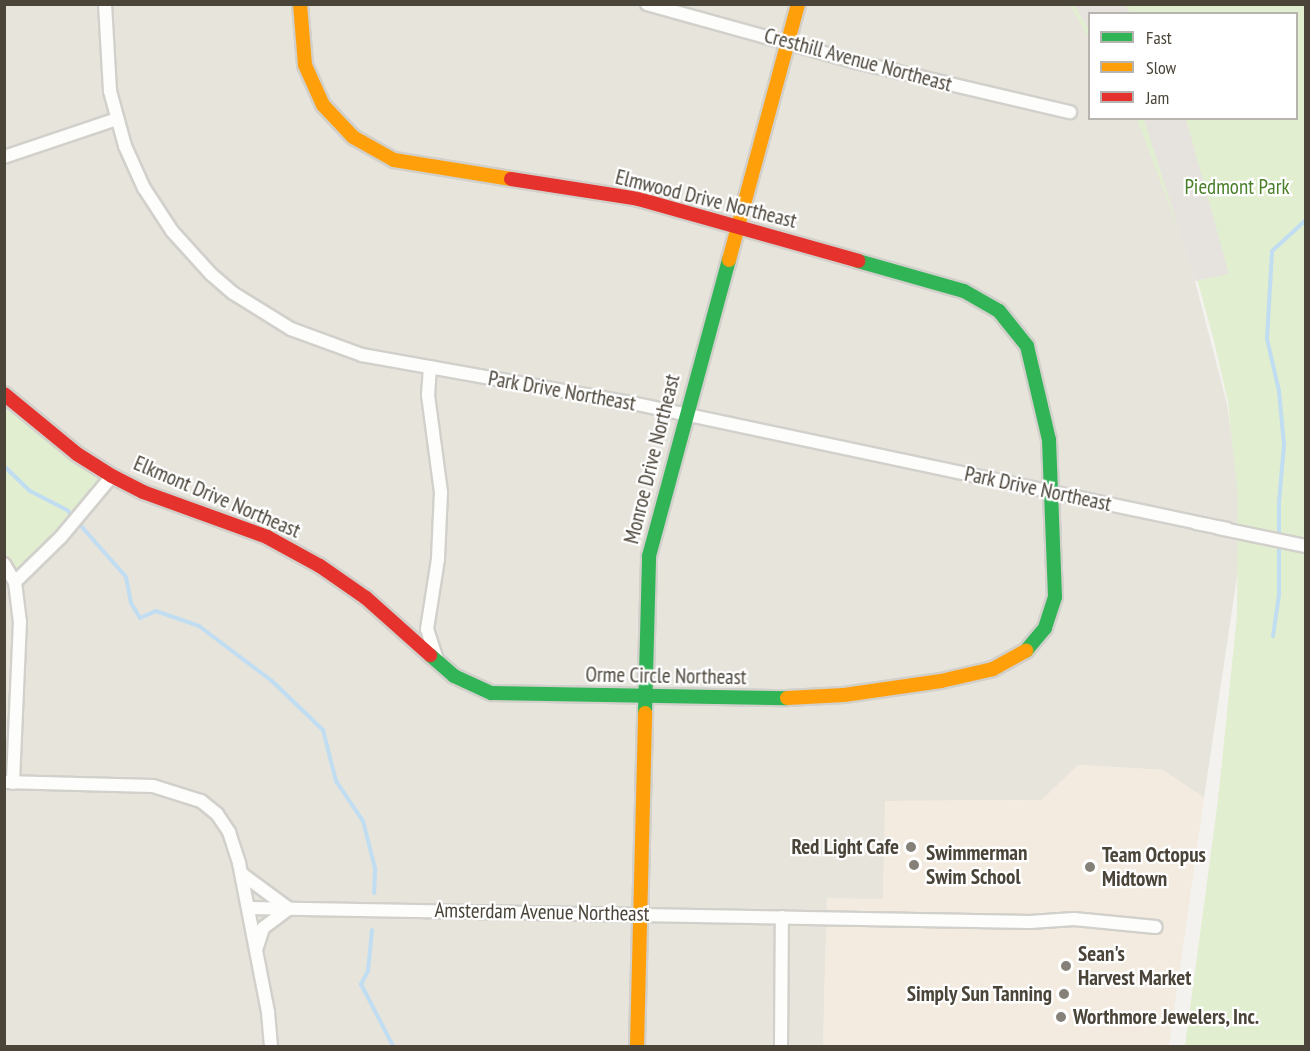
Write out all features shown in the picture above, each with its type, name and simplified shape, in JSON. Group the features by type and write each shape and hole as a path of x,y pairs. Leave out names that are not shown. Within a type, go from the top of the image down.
{"street":[{"name":"Park Drive Northeast","path":"105,4 106,63 117,118 134,167 159,213 191,254 233,293 271,318 318,341 362,355 684,415 1305,546"},
{"name":"Elmwood Drive Northeast","path":"300,4 301,46 313,86 337,122 374,151 415,165 638,199 964,291 999,311 1020,334 1033,363 1049,440 1054,492"},
{"name":"Cresthill Avenue Northeast","path":"647,4 788,42 1070,112"},
{"name":"Monroe Drive Northeast","path":"637,1047 649,556 684,415 798,4"},
{"path":"4,157 117,118"},
{"path":"430,368 428,395 441,492 438,558 427,629 440,663"},
{"name":"Elkmont Drive Northeast","path":"4,394 77,454 112,476 143,492 267,537 320,566 366,598 440,663"},
{"path":"15,582 61,537 112,476"},
{"name":"Orme Circle Northeast","path":"440,663 465,683 491,693 645,697 844,695 941,681 1009,663 1036,642 1052,611 1056,572 1054,492"},
{"path":"4,564 15,582 20,621 9,783 153,786 176,790 201,801 217,814 229,832 241,873 271,1047"},
{"path":"241,873 289,908 263,928 256,951"},
{"name":"Amsterdam Avenue Northeast","path":"248,908 1048,922 1074,919 1156,927"},
{"path":"781,1047 782,917"}],"shaded area":[{"path":"5,5 1074,5 1088,28 1088,120 1145,120 1147,124 1195,281 1227,404 1241,499 1240,557 1204,798 1163,770 1078,765 1042,800 886,801 883,899 827,899 823,1046 5,1046"},
{"path":"1074,5 1125,5 1129,12 1088,12 1088,28"},
{"path":"1144,120 1186,120 1229,274 1195,281"},
{"path":"1078,765 1163,770 1204,798 1169,1046 823,1046 827,898 883,899 885,801 1042,800"}],"green space":[{"name":"Piedmont Park","path":"1070,5 1305,5 1305,1046 1185,1046 1218,800 1237,615 1238,498 1228,402 1214,341 1197,279 1137,120 1298,120 1298,12 1088,12 1088,36"},
{"path":"4,388 111,474 16,579 5,562"}],"waterway":[{"path":"1273,636 1279,595 1279,502 1284,445 1279,391 1267,339 1272,251 1306,220"},
{"path":"4,466 30,491 67,510 126,577 131,603 140,618 156,611 199,626 272,681 323,730 336,781 363,821 375,868 374,893"},
{"path":"372,930 368,971 361,984 393,1046"}],"traffic: fast":[{"path":"645,713 649,556 729,260"},
{"path":"858,261 964,291 999,311 1027,346 1049,440 1055,597 1045,628 1026,651"},
{"path":"430,655 454,676 491,693 787,698"}],"traffic: slow":[{"path":"300,4 305,65 323,105 353,137 394,160 511,179"},
{"path":"729,260 798,4"},
{"path":"787,698 844,695 941,681 993,669 1026,651"},
{"path":"637,1046 645,713"}],"traffic: jam":[{"path":"511,179 638,199 858,261"},
{"path":"4,394 77,454 112,476 143,492 267,537 320,566 366,598 430,655"}],"place":[{"name":"Red Light Cafe","path":"911,847"},
{"name":"Swimmerman Swim School","path":"914,865"},
{"name":"Team Octopus Midtown","path":"1090,867"},
{"name":"Sean's Harvest Market","path":"1066,966"},
{"name":"Simply Sun Tanning","path":"1064,994"},
{"name":"Worthmore Jewelers, Inc.","path":"1061,1017"}]}
